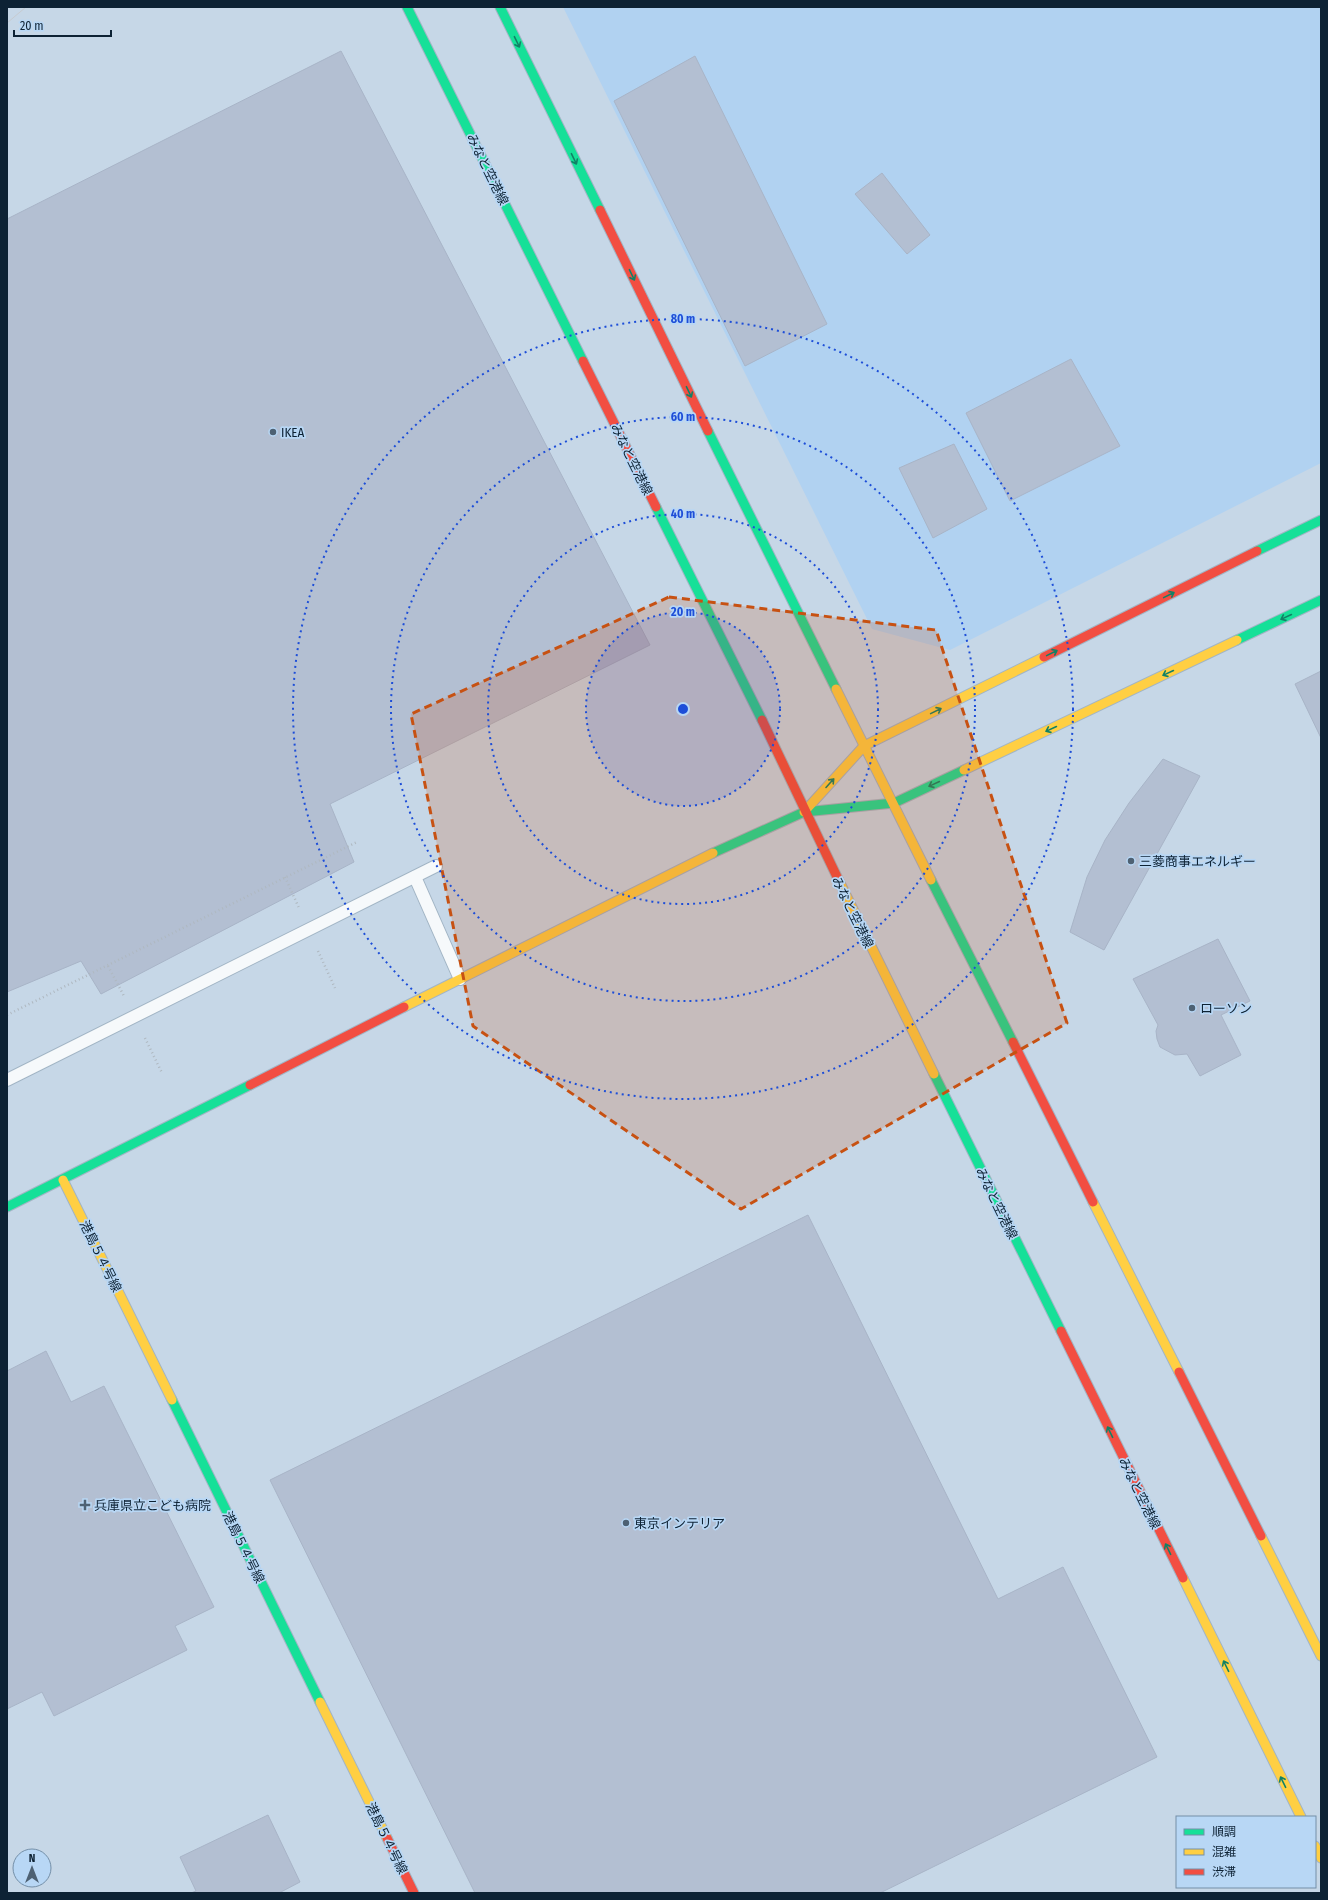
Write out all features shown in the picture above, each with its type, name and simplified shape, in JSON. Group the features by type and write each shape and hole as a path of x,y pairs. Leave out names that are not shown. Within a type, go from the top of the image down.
{"street":[{"name":"みなと空港線","path":"407,7 740,675 804,812 1301,1816"},
{"path":"500,7 864,746 894,803 1321,1656"},
{"path":"804,812 864,746 1321,520"},
{"path":"7,1207 732,844 804,812 894,803 1321,600"},
{"name":"港島５４号線","path":"63,1180 414,1893"},
{"path":"1316,1848 1321,1858"}],"lane":[{"path":"7,1080 436,866"},
{"path":"415,877 460,979"}],"path":[{"path":"7,1016 357,842"}],"highlighted area":[{"path":"669,597 936,630 1067,1023 741,1209 473,1026 411,714"}],"shaded area":[{"path":"563,7 1321,7 1321,463 950,650 872,629"}],"building":[{"name":"IKEA","path":"341,51 650,645 330,804 354,862 101,994 81,961 7,992 7,219"},
{"path":"695,56 827,324 745,366 614,101"},
{"path":"882,173 930,235 907,254 855,194"},
{"path":"1071,359 1120,446 1010,501 966,413"},
{"path":"954,444 987,509 933,538 899,468"},
{"path":"1321,671 1321,738 1295,684"},
{"path":"1163,759 1200,776 1104,950 1070,932 1087,877 1105,840 1129,803"},
{"name":"ローソン","path":"1218,939 1250,1001 1221,1015 1241,1055 1200,1076 1187,1054 1175,1055 1160,1047 1156,1031 1158,1025 1133,979"},
{"name":"東京インテリア","path":"808,1215 998,1599 1063,1567 1157,1757 880,1893 475,1893 270,1480"},
{"name":"兵庫県立こども病院","path":"46,1351 71,1402 104,1386 214,1607 175,1626 187,1650 54,1716 42,1692 7,1709 7,1371"},
{"path":"268,1815 300,1882 279,1893 191,1893 196,1891 180,1857"}],"tram line":[{"path":"7,23 26,7"}],"traffic: fast":[{"path":"407,7 583,361"},
{"path":"500,7 600,210"},
{"path":"708,431 836,689"},
{"path":"656,507 762,720"},
{"path":"1257,551 1321,520"},
{"path":"1237,640 1321,600"},
{"path":"713,853 804,812 894,803 964,770"},
{"path":"931,880 1013,1042"},
{"path":"934,1074 1061,1331"},
{"path":"7,1207 250,1085"},
{"path":"172,1400 320,1702"}],"traffic: slow":[{"path":"964,770 1237,640"},
{"path":"804,812 864,746 1044,657"},
{"path":"836,689 931,880"},
{"path":"404,1007 713,853"},
{"path":"839,881 934,1074"},
{"path":"63,1180 172,1400"},
{"path":"1093,1202 1179,1372"},
{"path":"1261,1536 1321,1656"},
{"path":"1183,1578 1301,1816"},
{"path":"320,1702 387,1838"},
{"path":"1316,1848 1321,1858"}],"traffic: jam":[{"path":"600,210 708,431"},
{"path":"583,361 656,507"},
{"path":"1044,657 1257,551"},
{"path":"762,720 839,881"},
{"path":"250,1085 404,1007"},
{"path":"1013,1042 1093,1202"},
{"path":"1061,1331 1183,1578"},
{"path":"1179,1372 1261,1536"},
{"path":"387,1838 414,1893"}],"place":[{"name":"IKEA","path":"273,432"},
{"name":"三菱商事エネルギー","path":"1131,861"},
{"name":"ローソン","path":"1192,1008"},
{"name":"兵庫県立こども病院","path":"85,1505"},
{"name":"東京インテリア","path":"626,1523"}]}
